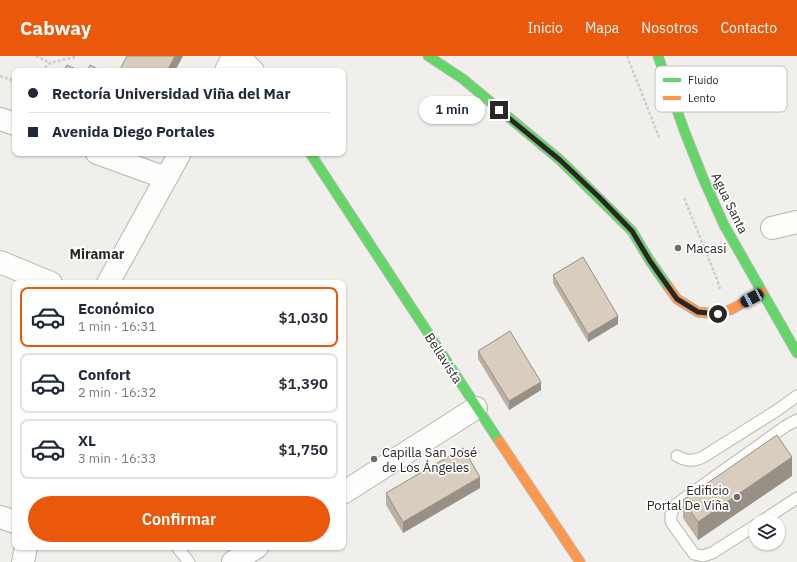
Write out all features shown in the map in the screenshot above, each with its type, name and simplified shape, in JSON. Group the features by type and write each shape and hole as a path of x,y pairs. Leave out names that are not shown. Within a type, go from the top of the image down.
{"street":[{"path":"227,68 233,56"},
{"path":"238,56 250,68"},
{"path":"428,56 462,80 536,140 560,160 600,198 632,231 650,261 677,299 698,312 718,314 762,292"},
{"name":"Agua Santa","path":"658,56 662,66"},
{"name":"Agua Santa","path":"678,112 703,178 724,225 797,353"},
{"path":"0,119 12,123"},
{"path":"105,156 166,178"},
{"path":"110,280 178,156"},
{"name":"Bellavista","path":"312,156 476,408 580,562"},
{"path":"772,228 797,222"},
{"path":"0,262 45,280"},
{"path":"346,490 476,408"},
{"path":"0,516 12,521"},
{"path":"23,562 25,550"},
{"path":"234,562 252,550"}],"lane":[{"path":"677,456 684,460 692,461 703,457 797,396"},
{"path":"749,529 712,553 703,556 694,554 671,522 671,514 675,505 786,426 797,420"},
{"path":"773,514 797,498"},
{"path":"179,550 189,562"}],"path":[{"path":"36,56 50,63"},
{"path":"44,68 50,63 75,57"},
{"path":"0,76 12,79"}],"building":[{"path":"127,56 175,56 169,68 121,68"},
{"path":"67,65 74,68 66,68"},
{"path":"90,65 96,68 88,68"},
{"path":"583,257 618,316 588,334 553,275"},
{"path":"510,331 541,382 509,401 478,351"},
{"path":"777,435 792,457 698,522 683,500"},
{"path":"463,448 480,477 403,522 386,493"}],"traffic: fast":[{"path":"428,56 463,79 560,160 632,231 650,261 669,288"},
{"path":"658,56 662,66"},
{"path":"678,112 703,178 724,225 797,353"},
{"path":"312,156 499,441"}],"traffic: slow":[{"path":"669,288 677,299 698,312 718,314 732,309 762,292"},
{"path":"499,441 580,562"}],"place":[{"name":"Macasi","path":"678,248"},
{"name":"Capilla San José de Los Ángeles","path":"374,459"},
{"name":"Edificio Portal De Viña","path":"737,497"}],"district":[{"name":"Miramar","path":"97,254"}],"route":[{"path":"499,110 560,160 632,231 650,261 677,299 698,312 718,314"}]}
